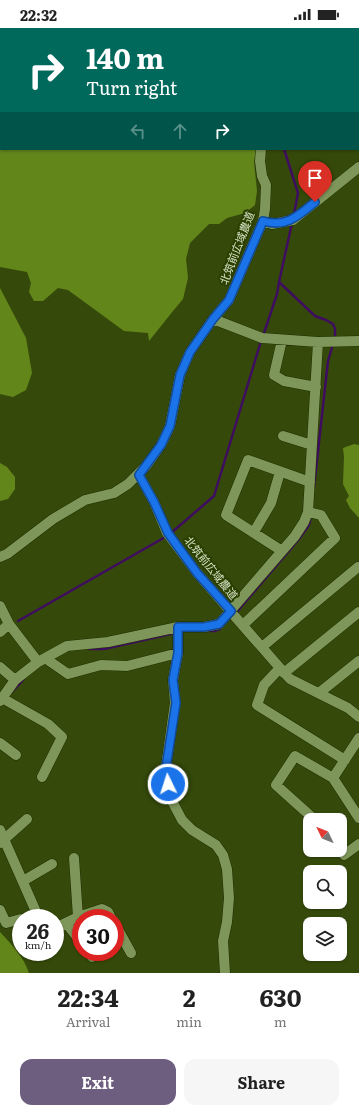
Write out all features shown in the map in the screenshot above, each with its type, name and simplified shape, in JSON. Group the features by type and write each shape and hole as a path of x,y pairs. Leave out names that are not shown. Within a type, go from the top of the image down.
{"street":[{"name":"北筑前広域農道","path":"261,150 260,161 262,176 266,185 263,221 229,300 213,319 190,352 180,375 170,426 161,445 139,475 154,502 168,533 197,573 290,679 358,714"},
{"path":"263,221 272,224 293,220 359,167"},
{"path":"213,319 262,338 318,342 359,341"},
{"path":"282,340 274,375 284,381 316,387"},
{"path":"42,777 62,737 48,724 1,699 15,680 41,660 67,646 108,642 178,627 204,627 219,624 282,551 304,522 308,512 318,342"},
{"path":"283,436 312,445"},
{"path":"282,551 226,515 248,460 310,482"},
{"path":"254,532 271,503 280,472"},
{"path":"0,557 53,519 85,500 114,493 139,475"},
{"path":"243,625 335,538 321,515 308,512"},
{"path":"262,647 359,567"},
{"path":"0,606 9,624 41,660 68,674 101,665 127,666 178,653"},
{"path":"345,760 257,705 264,685 359,612"},
{"path":"0,632 9,624"},
{"path":"178,627 178,653 173,680 176,703 165,774 172,801 182,820 192,830 216,845 223,855 227,869 229,898 227,922 223,941 225,973"},
{"path":"319,693 359,661"},
{"path":"0,667 15,680"},
{"path":"333,778 359,738"},
{"path":"0,743 16,756"},
{"path":"307,813 276,785 295,756 333,778 359,818"},
{"path":"2,841 27,819"},
{"path":"0,830 2,841 36,909"},
{"path":"347,854 359,844"},
{"path":"74,858 77,909"},
{"path":"23,881 52,864"},
{"path":"0,910 6,923 12,921"},
{"path":"72,920 66,923 72,931"},
{"path":"124,940 131,953"}],"green space":[{"path":"0,150 257,150 254,162 257,191 255,205 245,213 227,218 219,224 209,224 190,243 186,259 188,278 183,299 149,341 148,333 124,331 68,290 58,288 43,301 34,301 29,292 31,283 27,272 0,267"},
{"path":"0,288 26,338 32,373 26,390 13,397 0,394"},
{"path":"354,444 359,445 359,518 350,508 346,500 349,496 343,484 343,448"},
{"path":"0,463 7,467 15,477 15,489 8,499 0,501"},
{"path":"0,932 12,945 12,961 24,961 29,973 0,973"}],"waterway":[{"path":"284,150 298,193 294,214"},
{"path":"292,223 279,282 315,316 333,324 335,329 335,339"},
{"path":"263,336 277,294 279,282"},
{"path":"171,533 214,496 261,341"},
{"path":"314,487 328,361 333,344"},
{"path":"235,614 299,539 309,525 311,516"},
{"path":"18,621 167,536"},
{"path":"207,631 220,629"},
{"path":"89,649 104,649 175,633"},
{"path":"11,693 24,679"}],"route":[{"path":"168,784 165,774 176,703 173,680 178,653 178,627 204,627 219,624 231,611 197,573 168,533 154,502 139,475 161,445 170,426 180,375 190,352 213,319 229,300 263,221 272,224 293,220 315,202"}]}
